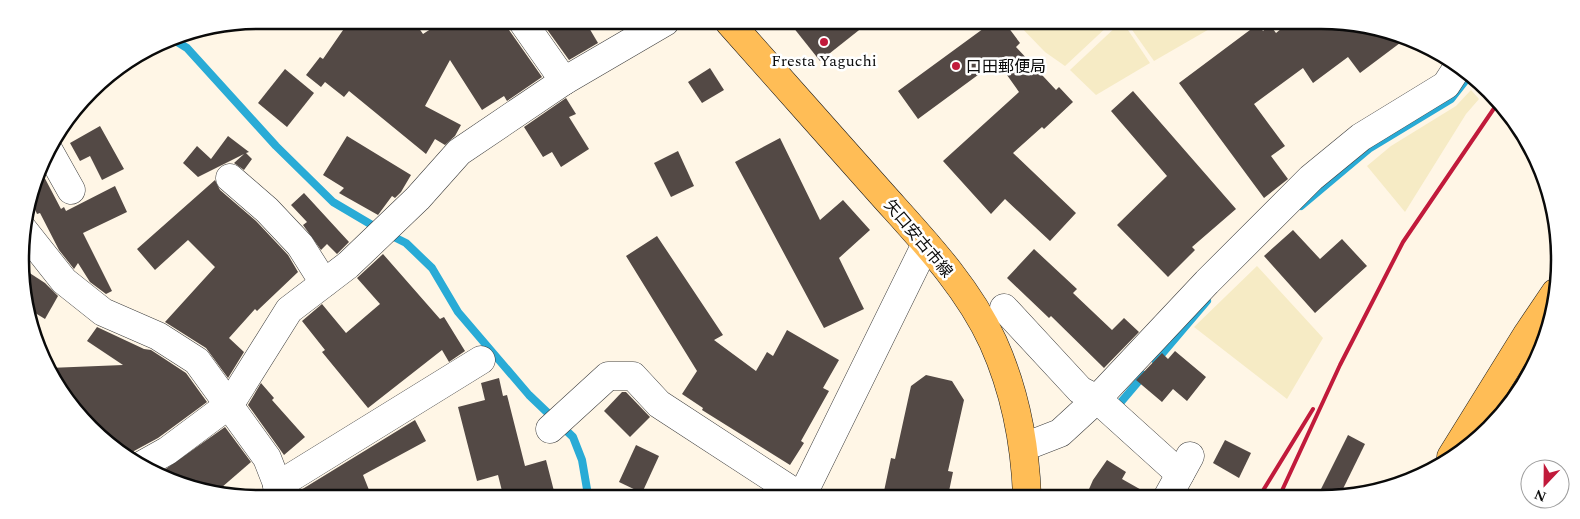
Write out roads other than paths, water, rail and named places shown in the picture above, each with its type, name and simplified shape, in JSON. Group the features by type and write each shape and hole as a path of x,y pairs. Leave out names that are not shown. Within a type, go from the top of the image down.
{"main road":[{"name":"矢口安古市線","path":"735,29 926,244 963,291 993,342 1012,394 1024,447 1026,490"},
{"path":"1459,444 1547,305"}],"street":[{"path":"528,29 564,81"},
{"path":"148,461 167,450 230,404 289,310 348,265 418,198 459,152 564,81 653,29"},
{"path":"1024,447 1060,434 1311,178 1361,137 1446,85 1455,72"},
{"path":"53,157 71,190"},
{"path":"230,178 268,210 300,246 324,283"},
{"path":"30,238 64,281 103,312 158,336 197,361 230,404 267,458 279,490 481,360"},
{"path":"804,490 926,244"},
{"path":"1004,308 1080,390 1097,398 1179,476"},
{"path":"550,429 608,376 633,376 659,404 792,490"}],"waterway":[{"path":"179,43 187,48 276,146 333,202 377,228"},
{"path":"1301,206 1370,148 1451,99 1466,80"},
{"path":"388,234 406,243 432,268 458,312 529,395 573,437 582,460 587,490"},
{"path":"1156,361 1207,301"},
{"path":"1121,402 1144,375"}],"railway":[{"path":"1282,490 1340,365 1403,242 1495,108"},
{"path":"1263,490 1313,409"}],"place":[{"name":"Fresta Yaguchi","path":"824,42"},
{"name":"口田郵便局","path":"956,66"}]}
